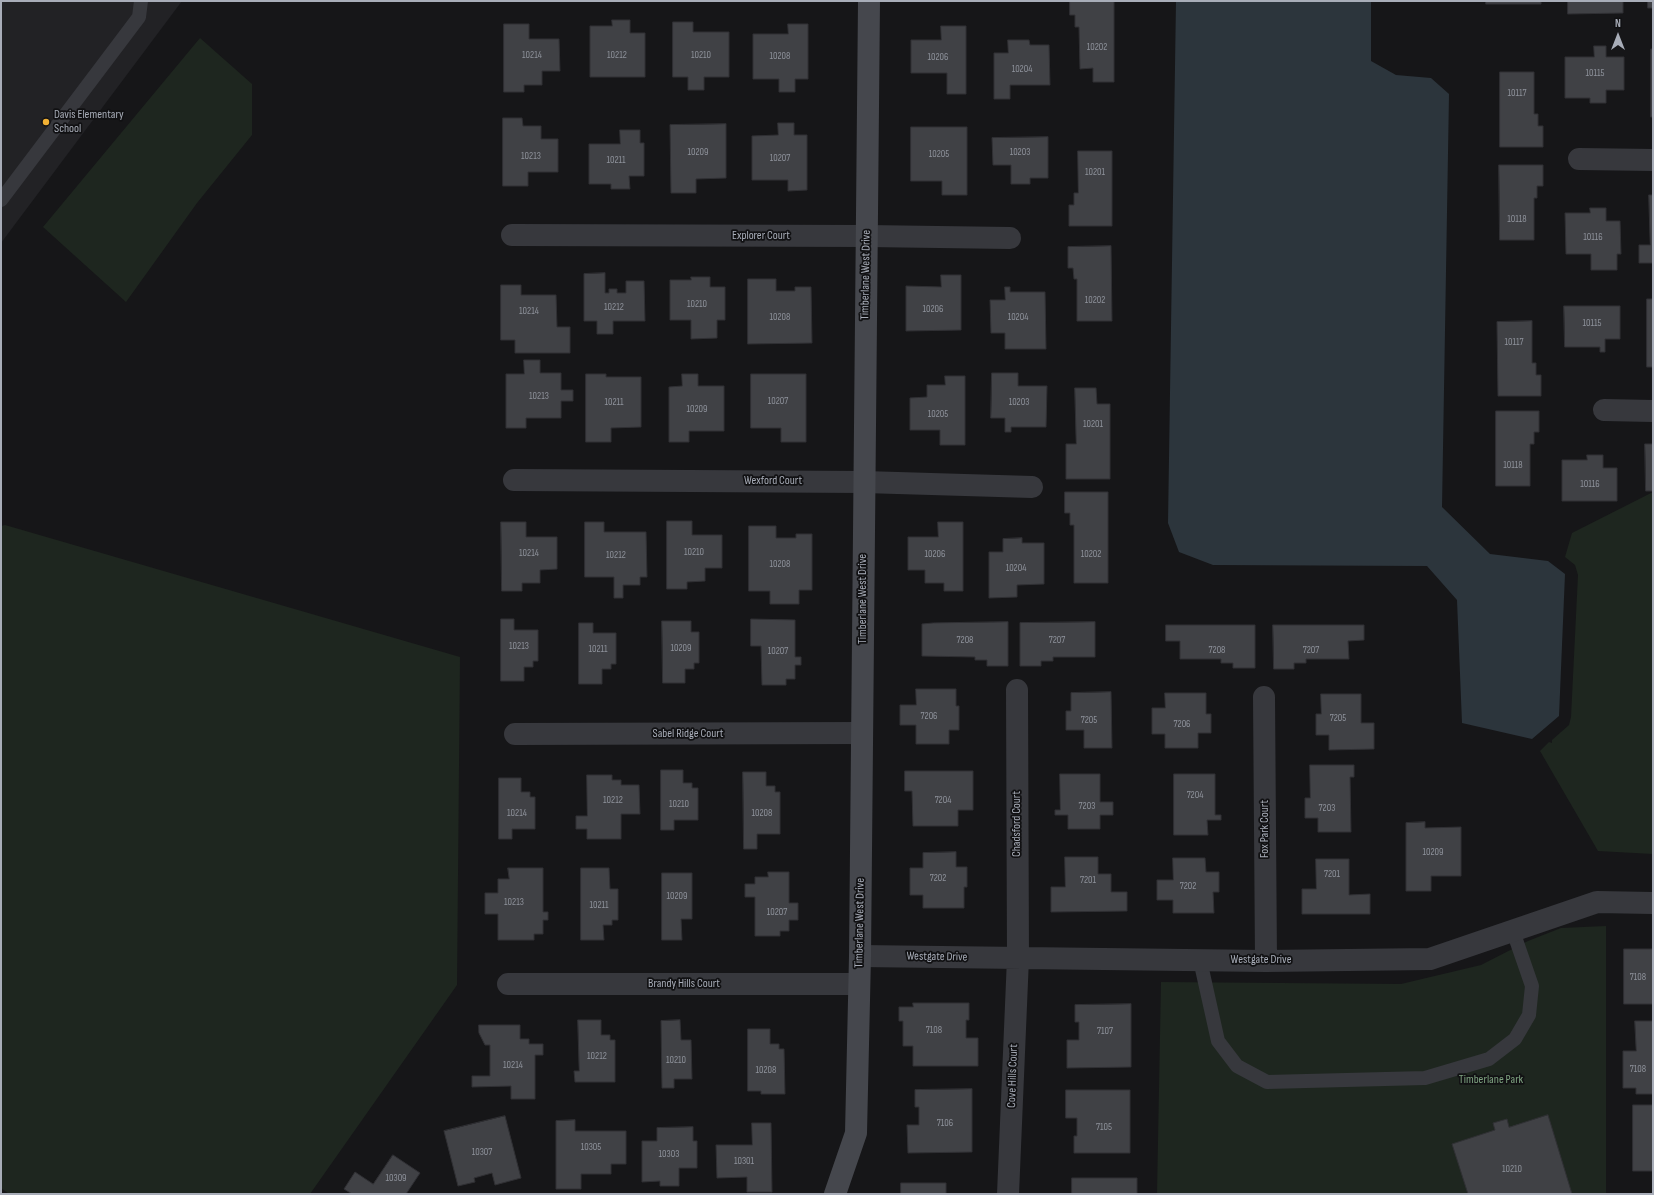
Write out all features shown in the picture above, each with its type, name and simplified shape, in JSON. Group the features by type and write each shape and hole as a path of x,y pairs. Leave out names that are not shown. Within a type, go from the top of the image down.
{"street":[{"name":"Timberlane West Drive","path":"835,1194 856,1133 860,956 869,1"},
{"path":"1578,159 1653,160"},
{"name":"Explorer Court","path":"512,235 1010,238"},
{"path":"1604,410 1653,411"},
{"name":"Wexford Court","path":"514,480 864,482 1032,487"},
{"name":"Chadsford Court","path":"1016,690 1018,958"},
{"name":"Fox Park Court","path":"1264,697 1266,961"},
{"name":"Sabel Ridge Court","path":"515,734 862,733"},
{"name":"Westgate Drive","path":"860,956 1266,961 1430,959 1597,902 1653,903"},
{"name":"Cove Hills Court","path":"1008,1194 1018,958"},
{"name":"Brandy Hills Court","path":"508,984 859,984"}],"lane":[{"path":"1,200 139,17 141,1"},
{"path":"1200,960 1218,1041 1237,1066 1267,1082 1425,1078 1489,1059 1515,1039 1529,1016 1532,986 1513,930"}],"shaded area":[{"name":"Davis Elementary School","path":"1,1 182,1 1,243"},
{"path":"1176,1 1371,1 1371,61 1396,75 1431,78 1449,94 1442,507 1490,554 1548,561 1565,574 1559,716 1532,739 1462,723 1457,600 1427,566 1213,565 1179,552 1168,523"}],"green space":[{"path":"200,38 252,84 252,135 197,203 126,302 43,227"},
{"path":"1653,492 1653,854 1598,851 1540,751 1549,742 1552,743 1552,740 1569,725 1571,717 1578,575 1575,565 1565,557 1572,533"},
{"path":"5,525 460,657 457,985 310,1194 9,1194 1,1188 1,526"},
{"name":"Timberlane Park","path":"1606,926 1606,1194 1157,1194 1161,982 1401,984 1481,965 1528,941 1561,928"}],"building":[{"path":"1070,1 1114,1 1114,82 1093,82 1093,68 1080,69 1079,27 1075,27 1075,15 1070,15"},
{"path":"1486,1 1541,1 1541,4 1486,4"},
{"path":"1568,1 1623,1 1623,13 1568,14"},
{"path":"1648,1 1653,1 1653,8 1648,8"},
{"path":"612,20 630,20 630,33 645,33 645,77 590,77 590,26 612,26"},
{"path":"673,22 693,22 693,32 729,32 729,77 704,77 704,90 688,90 688,77 673,77"},
{"path":"504,24 529,24 529,39 559,39 560,71 542,71 542,85 524,85 524,92 504,92"},
{"path":"788,24 808,24 808,79 795,79 795,92 779,92 779,79 753,79 753,34 788,34"},
{"path":"941,26 966,26 966,94 947,94 947,73 911,73 911,40 941,40"},
{"path":"1008,40 1029,40 1030,45 1049,45 1050,85 1010,85 1010,99 994,99 994,53 1008,53"},
{"path":"1594,46 1606,46 1606,57 1624,57 1624,90 1606,90 1606,103 1590,103 1590,98 1565,98 1565,57 1594,57"},
{"path":"1651,49 1653,49 1653,117 1651,117"},
{"path":"1500,72 1534,72 1534,114 1538,114 1538,126 1543,126 1543,147 1500,147"},
{"path":"503,118 522,118 523,126 541,126 541,139 558,139 558,172 528,172 528,186 503,186"},
{"path":"778,123 794,123 794,135 807,135 807,190 788,191 788,180 752,180 752,136 778,135"},
{"path":"726,124 726,178 696,179 696,193 671,193 670,125"},
{"path":"911,127 967,127 967,195 942,195 942,181 911,181"},
{"path":"620,130 640,130 640,143 644,143 644,176 629,176 630,189 611,189 611,184 589,184 589,144 620,144"},
{"path":"1048,137 1048,178 1030,178 1030,184 1011,184 1011,165 993,165 992,138"},
{"path":"1078,151 1112,151 1112,226 1069,226 1069,205 1074,205 1074,193 1078,193"},
{"path":"1499,165 1543,165 1543,186 1537,186 1537,198 1534,198 1534,240 1500,240"},
{"path":"1649,195 1653,195 1653,263 1639,263 1639,245 1650,245"},
{"path":"1590,208 1606,208 1606,221 1620,221 1621,254 1617,254 1617,270 1591,270 1591,254 1566,254 1565,213 1590,213"},
{"path":"1111,246 1112,321 1077,321 1077,279 1074,279 1073,268 1068,268 1068,247"},
{"path":"605,273 605,293 609,293 609,289 617,289 617,293 626,293 626,281 644,281 645,321 613,321 613,334 597,334 597,321 584,321 584,274"},
{"path":"941,275 961,275 961,330 906,331 906,286 941,287"},
{"path":"691,277 710,277 710,287 725,287 725,320 717,320 717,338 691,339 691,320 670,320 670,280 691,280"},
{"path":"748,279 776,279 776,291 795,291 795,287 811,287 812,343 748,344"},
{"path":"501,285 521,285 521,295 556,295 557,327 570,327 570,353 515,353 515,340 501,340"},
{"path":"1005,287 1010,287 1010,292 1045,292 1046,349 1005,349 1005,333 991,333 990,300 1005,300"},
{"path":"1647,299 1653,299 1653,367 1647,367"},
{"path":"1564,306 1620,306 1620,339 1605,339 1605,352 1600,352 1600,347 1565,347"},
{"path":"1532,321 1532,363 1536,363 1536,375 1541,375 1541,396 1498,396 1497,322"},
{"path":"524,360 540,360 540,373 561,373 561,390 573,390 573,401 561,401 561,418 526,418 526,428 506,428 506,374 524,374"},
{"path":"992,373 1018,373 1018,386 1047,386 1046,427 1011,427 1011,432 1005,432 1005,418 991,418"},
{"path":"586,374 606,374 606,377 641,377 641,427 611,428 611,442 586,442"},
{"path":"682,374 698,374 698,386 724,386 724,431 689,431 689,442 669,442 669,387 682,386"},
{"path":"751,374 806,374 806,442 781,442 781,428 751,428"},
{"path":"945,376 965,376 965,445 940,445 940,430 910,430 910,398 927,397 927,385 945,385"},
{"path":"1075,388 1096,388 1097,404 1110,404 1110,479 1066,479 1066,444 1076,444"},
{"path":"1496,411 1539,411 1539,432 1534,432 1534,444 1530,444 1530,486 1496,486"},
{"path":"1645,444 1653,444 1653,491 1646,491"},
{"path":"1587,455 1603,455 1603,468 1617,468 1617,501 1562,501 1562,460 1587,460"},
{"path":"1065,492 1108,492 1108,583 1074,583 1074,525 1070,525 1070,513 1065,513"},
{"path":"667,521 692,521 692,535 722,535 722,568 705,568 705,581 687,582 687,589 667,589"},
{"path":"501,522 526,522 526,537 557,537 557,569 540,570 540,583 522,583 522,591 502,591"},
{"path":"585,522 604,522 604,532 646,532 647,577 640,577 640,585 623,585 623,598 614,598 614,577 585,577"},
{"path":"938,522 963,522 963,591 944,591 944,583 925,583 925,570 908,570 908,537 938,537"},
{"path":"749,526 776,526 776,538 796,538 796,534 812,534 812,590 799,590 799,604 770,604 770,591 749,591"},
{"path":"1022,538 1022,543 1044,543 1044,584 1017,585 1017,597 989,598 989,552 1003,552 1003,539"},
{"path":"501,619 514,619 514,630 538,630 538,661 533,661 533,667 524,667 524,681 501,681"},
{"path":"751,619 795,620 795,657 801,657 801,665 795,665 795,679 786,679 786,685 762,685 761,646 751,646"},
{"path":"662,621 691,621 691,632 699,632 699,663 694,663 694,669 685,669 685,683 663,683"},
{"path":"1008,622 1008,666 987,666 987,660 975,660 975,657 922,656 922,624"},
{"path":"1095,622 1095,657 1053,657 1053,661 1041,661 1041,666 1020,666 1020,623"},
{"path":"579,623 593,623 593,633 616,633 616,664 611,664 611,669 602,669 602,684 579,684"},
{"path":"1166,625 1255,625 1255,668 1233,668 1233,663 1221,663 1221,659 1180,659 1180,641 1166,641"},
{"path":"1273,625 1364,625 1364,640 1348,641 1349,659 1306,659 1306,663 1294,663 1294,669 1274,669"},
{"path":"916,689 956,689 956,706 959,706 959,730 949,730 949,744 916,744 916,725 900,725 900,705 916,705"},
{"path":"1111,692 1112,748 1084,748 1084,730 1066,730 1066,711 1071,711 1071,693"},
{"path":"1165,693 1206,693 1206,714 1211,714 1211,733 1198,733 1198,748 1165,748 1165,734 1152,734 1152,708 1165,708"},
{"path":"1321,694 1361,694 1361,723 1374,723 1374,749 1329,750 1329,735 1316,735 1316,714 1321,714"},
{"path":"1310,765 1354,765 1354,777 1350,777 1351,832 1318,832 1318,818 1305,818 1305,798 1310,798"},
{"path":"661,770 683,770 683,783 692,783 692,788 698,788 698,820 674,820 674,830 661,830"},
{"path":"905,771 973,771 973,810 958,810 958,826 913,826 912,791 905,791"},
{"path":"743,772 766,772 766,786 775,786 775,792 780,792 780,834 757,834 757,849 744,849"},
{"path":"1060,774 1100,774 1100,802 1113,802 1113,815 1100,815 1100,829 1068,829 1068,815 1055,815 1055,810 1060,810"},
{"path":"1174,774 1215,774 1215,815 1221,815 1221,820 1207,820 1208,835 1174,835"},
{"path":"587,775 612,775 612,780 621,780 621,785 639,785 640,814 621,814 621,839 587,839 587,829 576,829 576,816 587,816"},
{"path":"499,778 521,778 521,792 530,792 530,797 535,797 535,829 512,829 512,839 499,839"},
{"path":"1425,822 1425,828 1461,827 1461,876 1431,876 1431,891 1406,891 1406,823"},
{"path":"956,852 956,867 967,867 967,887 964,887 964,908 923,908 923,895 910,895 910,868 923,868 923,853"},
{"path":"1065,857 1098,857 1098,874 1111,874 1111,892 1127,892 1127,911 1051,912 1051,887 1065,887"},
{"path":"1173,858 1205,858 1206,872 1219,872 1219,892 1213,892 1214,913 1173,913 1173,900 1157,900 1157,880 1173,880"},
{"path":"1316,859 1349,859 1349,895 1370,894 1370,914 1302,914 1302,889 1316,889"},
{"path":"508,868 543,868 543,912 548,912 548,920 543,920 543,934 534,934 534,940 498,940 498,914 485,914 485,893 498,893 498,879 509,879"},
{"path":"581,868 609,868 610,889 618,889 618,920 612,920 612,925 603,925 604,940 581,940"},
{"path":"768,872 789,872 789,903 798,903 798,920 789,920 789,931 780,931 780,936 755,936 755,897 745,897 745,884 755,884 755,877 768,877"},
{"path":"662,873 692,873 692,919 681,919 682,940 662,940"},
{"path":"1624,949 1653,949 1653,1004 1624,1004"},
{"path":"913,1003 969,1003 969,1020 966,1020 966,1038 978,1038 978,1066 913,1066 913,1046 903,1046 903,1021 899,1021 899,1007 913,1007"},
{"path":"1131,1004 1131,1067 1067,1068 1067,1040 1079,1040 1079,1022 1075,1022 1075,1005"},
{"path":"578,1020 601,1020 601,1035 610,1035 610,1040 615,1040 615,1082 575,1082 574,1071 579,1071"},
{"path":"680,1020 681,1040 691,1040 692,1079 674,1079 674,1088 662,1088 661,1021"},
{"path":"1635,1021 1653,1021 1653,1094 1636,1094 1636,1088 1623,1088 1623,1051 1636,1051"},
{"path":"479,1025 520,1025 520,1039 529,1039 529,1044 543,1044 543,1055 535,1055 535,1099 511,1099 511,1086 472,1087 472,1076 490,1076 490,1045 485,1045 479,1033"},
{"path":"748,1029 770,1029 770,1044 779,1044 779,1049 784,1049 785,1094 761,1094 761,1091 748,1091"},
{"path":"972,1089 972,1152 908,1153 907,1125 919,1125 919,1107 915,1107 915,1090"},
{"path":"1066,1090 1130,1090 1130,1153 1074,1153 1074,1136 1077,1136 1077,1118 1066,1118"},
{"path":"1633,1105 1653,1105 1653,1171 1633,1171"},
{"path":"1548,1115 1572,1194 1468,1194 1452,1144 1495,1130 1493,1123 1507,1119 1509,1127"},
{"path":"505,1116 521,1178 495,1185 492,1173 474,1178 475,1182 458,1186 444,1131"},
{"path":"575,1120 575,1131 626,1131 626,1164 611,1164 611,1174 581,1174 581,1189 556,1189 556,1121"},
{"path":"752,1123 771,1123 772,1192 747,1192 747,1177 717,1178 716,1145 752,1145"},
{"path":"693,1127 693,1141 697,1141 697,1168 679,1168 679,1186 660,1186 660,1181 642,1182 642,1141 657,1141 657,1128"},
{"path":"393,1155 420,1173 406,1194 352,1194 344,1189 355,1172 373,1184"},
{"path":"1072,1178 1137,1178 1137,1194 1072,1194"},
{"path":"901,1183 946,1183 946,1194 901,1194"}],"place":[{"name":"Davis Elementary School","path":"46,122"}]}
